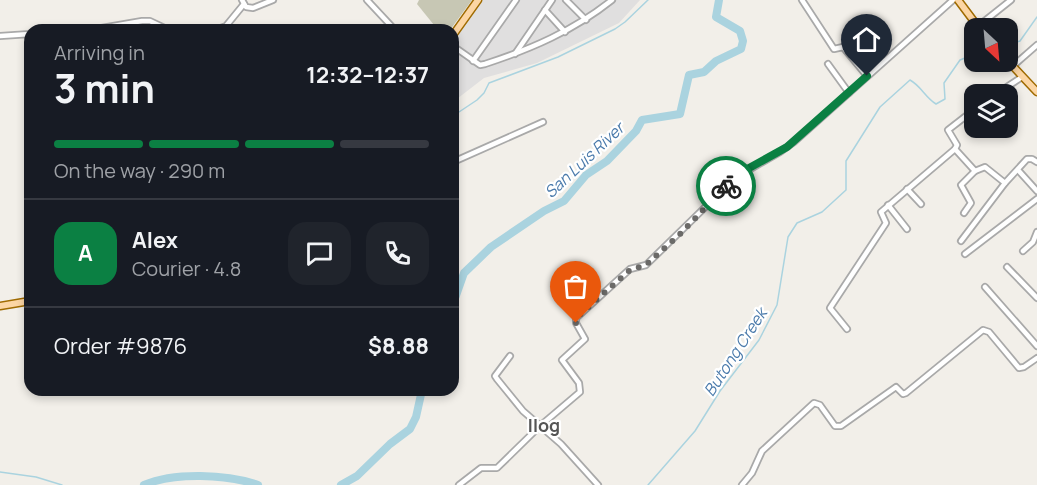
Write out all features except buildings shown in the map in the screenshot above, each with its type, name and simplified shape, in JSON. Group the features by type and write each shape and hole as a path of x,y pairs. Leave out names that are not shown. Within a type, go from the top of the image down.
{"main road":[{"path":"459,27 478,0"},
{"path":"958,1 971,18"},
{"path":"1018,72 1037,92"},
{"path":"0,306 24,302"}],"street":[{"path":"227,24 243,2 246,7 253,8 273,0"},
{"path":"367,0 389,24"},
{"path":"473,61 516,0"},
{"path":"515,54 552,0"},
{"path":"566,0 586,20"},
{"path":"802,0 834,49 843,48 867,76"},
{"path":"990,18 1011,0"},
{"path":"459,50 480,65 515,54 565,32 586,20 608,1"},
{"path":"459,485 481,468 497,468 540,426 580,392 579,383 562,360 585,339 576,323 576,318 630,270 646,265 735,178 787,147 867,76 958,1"},
{"path":"545,10 565,32"},
{"path":"130,24 150,21 156,24"},
{"path":"0,36 24,34"},
{"path":"522,45 528,49"},
{"path":"1018,58 1037,45"},
{"path":"828,64 849,93"},
{"path":"1011,84 1022,77"},
{"path":"847,329 830,308 886,223 881,212 955,149 957,145 948,130 964,118"},
{"path":"459,159 543,122"},
{"path":"955,149 975,171"},
{"path":"961,241 1005,183 1027,159 1037,162"},
{"path":"964,213 971,203 961,185 975,171 985,167 1005,183"},
{"path":"1018,170 1037,191"},
{"path":"908,189 921,204"},
{"path":"965,254 1037,199"},
{"path":"888,206 907,229"},
{"path":"1023,251 1033,242 1037,232"},
{"path":"1007,267 1037,298"},
{"path":"985,287 1037,346"},
{"path":"742,485 752,473 762,451 814,403 820,405 835,426 841,426 896,387 903,394 906,393 983,330 989,332 1019,368 1024,368 1036,360"},
{"path":"510,356 495,376 497,379 523,411 561,444 598,485"}],"shaded area":[{"path":"419,0 472,0 454,24 433,24 417,4"},
{"path":"482,0 640,0 619,23 537,63 484,78 459,97 459,32"}],"waterway":[{"path":"459,112 477,100 489,83 558,57 615,29 648,0"},
{"name":"San Luis River","path":"459,287 464,273 491,247 544,211 564,201 586,175 607,161 636,131 642,120 680,114 689,75 704,72 716,61 741,49 743,41 740,31 716,17 719,0"},
{"name":"Butong Creek","path":"1018,42 1037,17"},
{"name":"Butong Creek","path":"648,485 695,431 720,391 759,340 777,305 788,237 797,223 822,212 846,190 846,161 880,107 910,80 936,104 945,99 944,83 960,60 964,58"},
{"name":"San Luis River","path":"341,485 357,476 390,444 410,429 416,417 421,396"},
{"path":"0,472 36,477 62,485"},
{"name":"San Luis River","path":"144,485 185,476 216,477 258,485"}],"way so far":[{"path":"576,323 576,318 630,270 646,265 680,234 726,186"}],"district":[{"name":"Ilog","path":"544,426"}],"route":[{"path":"726,186 742,172 794,142 867,76"}]}
